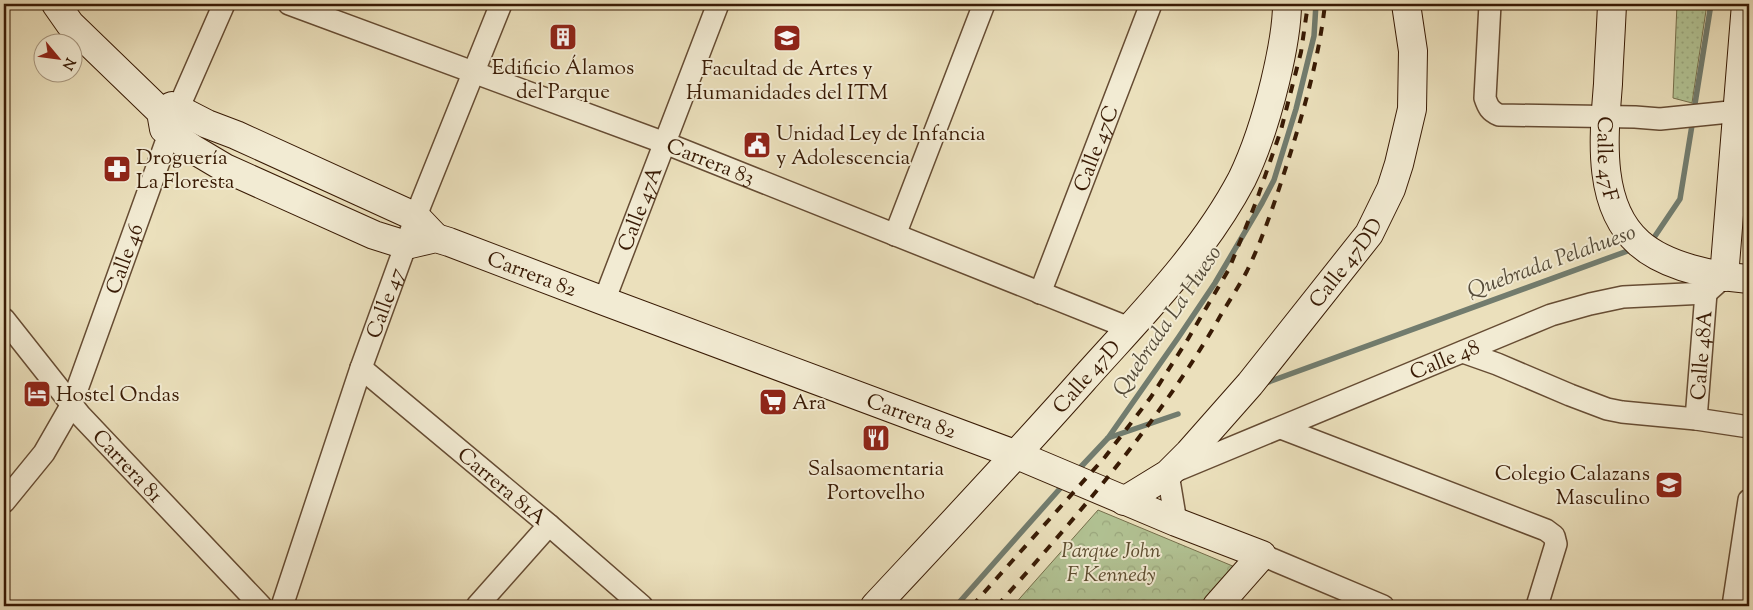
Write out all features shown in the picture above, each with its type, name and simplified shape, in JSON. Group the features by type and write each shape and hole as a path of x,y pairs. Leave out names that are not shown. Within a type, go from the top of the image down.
{"street":[{"name":"Carrera 82","path":"56,4 70,24 169,118 193,150 225,168 374,235 406,245"},
{"name":"Calle 46","path":"4,502 44,453 71,406 169,118 224,4"},
{"name":"Carrera 83","path":"289,4 475,71 665,143 1129,328"},
{"name":"Calle 47","path":"282,606 361,368 416,217 501,4"},
{"name":"Calle 47A","path":"604,301 718,4"},
{"path":"895,235 984,4"},
{"name":"Calle 47C","path":"1040,293 1151,4"},
{"name":"Calle 47D","path":"875,606 1016,455 1129,328 1151,306 1192,257 1242,178 1257,144 1281,57 1287,4"},
{"name":"Calle 47DD","path":"1115,497 1168,474 1250,384 1369,234 1391,189 1412,109 1413,51 1406,4"},
{"path":"1490,4 1485,98 1488,106 1499,115 1606,116 1667,119 1735,111"},
{"name":"Calle 47F","path":"1612,4 1606,116 1606,168 1612,200 1625,227 1644,247 1726,283"},
{"name":"Calle 48A","path":"1696,418 1726,283 1738,246 1735,111 1747,9"},
{"name":"Carrera 82","path":"169,118 416,217 436,238 1016,455 1383,606"},
{"path":"406,245 436,238"},
{"name":"Calle 48","path":"1168,474 1537,320 1590,304 1622,297 1726,283"},
{"name":"Carrera 81","path":"4,319 71,406 261,606"},
{"path":"1463,352 1607,409 1696,418 1749,427"},
{"name":"Carrera 81A","path":"361,368 549,525 642,606"},
{"path":"1281,428 1546,530 1554,536 1556,544 1537,606"},
{"path":"1168,474 1176,522"},
{"path":"1733,606 1749,500"},
{"path":"477,606 549,525"},
{"path":"1217,606 1262,555"}],"green space":[{"path":"1677,4 1707,4 1692,103 1673,98"},
{"name":"Parque John F Kennedy","path":"1098,510 1235,567 1201,606 1013,606"}],"waterway":[{"name":"Quebrada La Hueso","path":"1076,472 1108,438 1178,338 1215,283 1274,180 1296,109 1314,36 1316,4"},
{"name":"Quebrada Pelahueso","path":"1694,110 1711,4"},
{"name":"Quebrada Pelahueso","path":"1651,242 1680,199 1693,119"},
{"name":"Quebrada Pelahueso","path":"1263,384 1633,249"},
{"name":"Quebrada Pelahueso","path":"1108,438 1178,414"},
{"name":"Quebrada La Hueso","path":"956,606 1064,484"}],"railway":[{"path":"972,606 1105,457 1151,397 1229,269 1256,202 1281,130 1301,52 1308,4"},
{"path":"997,606 1086,504 1142,433 1194,359 1247,271 1269,217 1300,123 1315,64 1325,4"}],"place":[{"name":"Edificio Álamos del Parque","path":"563,37"},
{"name":"Facultad de Artes y Humanidades del ITM","path":"787,38"},
{"name":"Unidad Ley de Infancia y Adolescencia","path":"757,145"},
{"name":"Droguería La Floresta","path":"117,169"},
{"name":"Hostel Ondas","path":"37,394"},
{"name":"Ara","path":"773,402"},
{"name":"Salsaomentaria Portovelho","path":"876,438"},
{"name":"Colegio Calazans Masculino","path":"1669,485"}]}
